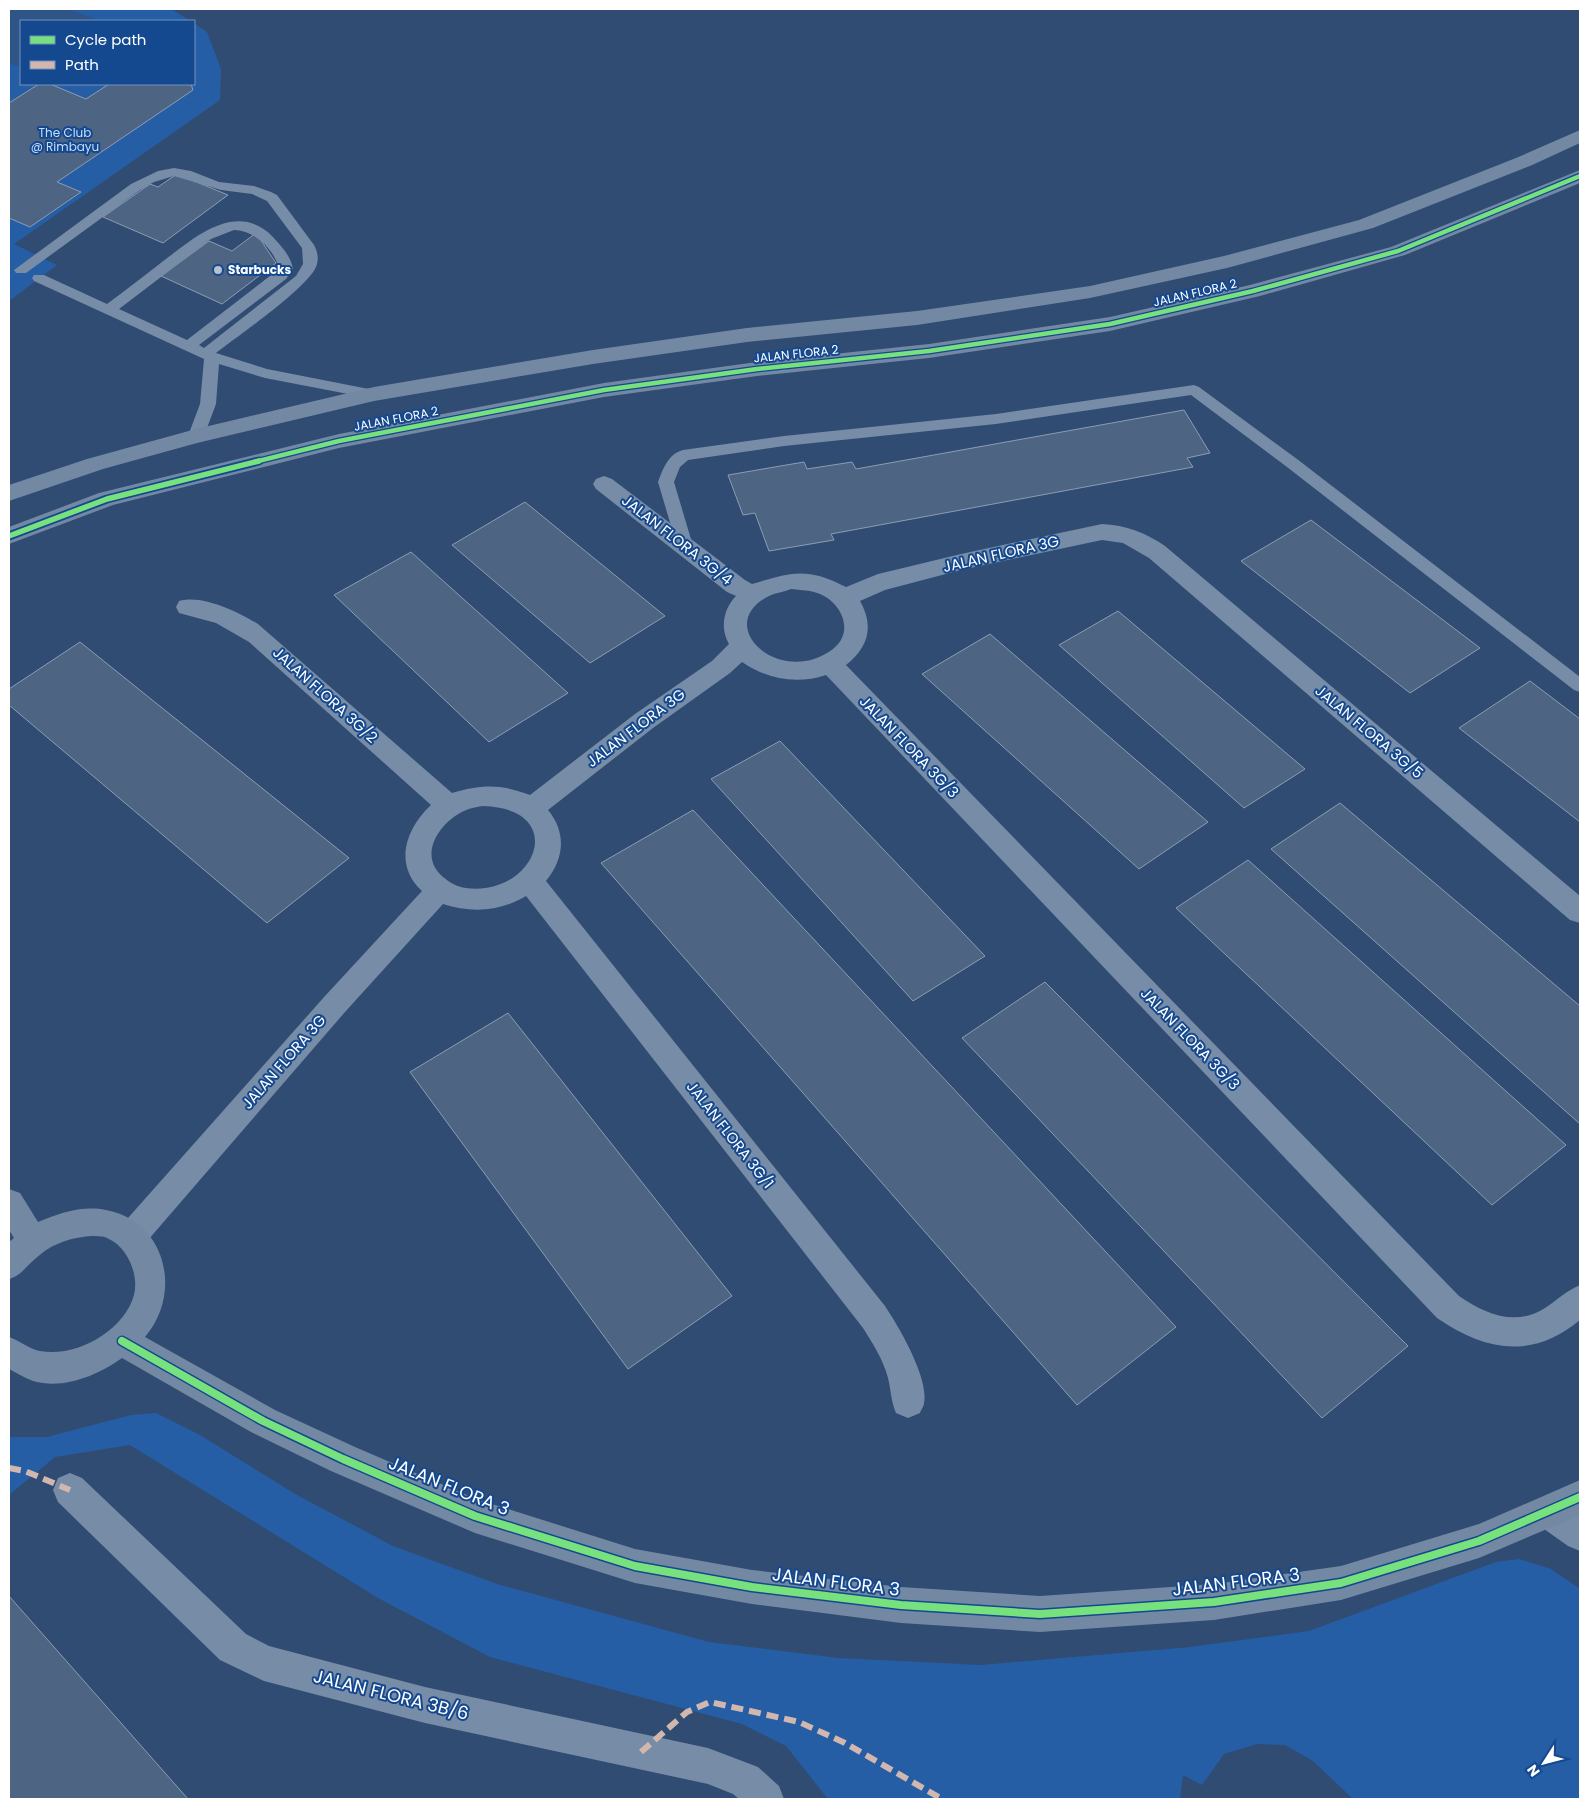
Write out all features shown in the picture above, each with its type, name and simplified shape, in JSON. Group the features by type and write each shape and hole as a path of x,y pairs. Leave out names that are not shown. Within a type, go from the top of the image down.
{"street":[{"name":"JALAN FLORA 2","path":"9,494 95,464 196,436 374,394 603,355 747,335 917,318 1090,292 1227,262 1366,224 1514,165 1580,136"},
{"name":"JALAN FLORA 2","path":"9,536 107,500 339,441 604,390 757,369 929,351 1110,324 1253,291 1398,251 1580,176"},
{"name":"JALAN FLORA 3G/4","path":"604,484 736,586 752,594"},
{"name":"JALAN FLORA 3G","path":"844,598 878,583 961,562 1102,532 1121,533 1140,540 1157,552"},
{"name":"JALAN FLORA 3G/5","path":"1157,552 1580,912"},
{"path":"791,581 821,585 844,598 853,609 858,620 858,633 852,645 843,656 830,664 814,669 780,669 765,665 741,647 736,636 734,625 736,613 742,603 752,594 764,587 791,581"},
{"name":"JALAN FLORA 3G/2","path":"188,607 227,616 244,625 449,806"},
{"name":"JALAN FLORA 3G","path":"531,808 644,721 721,667 741,647"},
{"name":"JALAN FLORA 3G/3","path":"830,664 1448,1307 1486,1330 1509,1332 1533,1329 1550,1323 1580,1300"},
{"path":"482,796 500,796 517,800 531,808 542,821 548,835 548,852 542,867 530,881 517,890 502,896 468,899 453,896 440,889 426,878 419,864 418,848 423,832 433,817 449,806 465,799 482,796"},
{"name":"JALAN FLORA 3G/1","path":"530,881 874,1317 889,1340 899,1361 906,1384 908,1402"},
{"name":"JALAN FLORA 3G","path":"131,1237 334,1004 440,889"},
{"path":"9,1203 33,1241"},
{"path":"9,1264 33,1241 56,1229 80,1223 96,1222 119,1226 142,1248 151,1269 150,1294 140,1318 122,1340 98,1358 70,1367 43,1368 18,1360 9,1352"},
{"name":"JALAN FLORA 3","path":"122,1340 263,1421 343,1460 475,1516 635,1566 752,1586 901,1605 1040,1614 1214,1602 1341,1583 1478,1541 1580,1497"},
{"name":"JALAN FLORA 3B/6","path":"70,1490 206,1623 233,1647 264,1663 425,1705 708,1766 745,1780 766,1799"},
{"path":"1549,1512 1580,1534"}],"lane":[{"path":"20,270 106,208 149,179 162,174 173,172 186,174 214,184 264,192 272,198 309,248 312,257 310,268 301,278 208,355"},
{"path":"108,310 206,236 220,229 233,226 254,228 262,233 285,262 286,270 282,276 189,346"},
{"path":"39,278 208,355 264,372 374,394"},
{"path":"196,436 208,404 208,355"},
{"path":"684,546 666,482 673,465 683,455 784,441 996,419 1194,390 1292,463 1580,686"}],"green space":[{"name":"The Club @ Rimbayu","path":"9,9 171,9 189,20 20,20 20,85 195,85 195,24 207,32 221,69 220,100 14,244 57,265 9,301"},
{"path":"156,1413 200,1435 295,1494 393,1546 497,1584 709,1642 838,1658 981,1665 1190,1647 1309,1631 1496,1562 1519,1559 1551,1569 1580,1589 1580,1799 1353,1799 1313,1761 1285,1745 1257,1744 1224,1754 1202,1785 1183,1775 1180,1799 828,1799 786,1746 742,1724 490,1657 378,1598 130,1445 55,1457 9,1495 9,1437 47,1437 131,1415"}],"shaded area":[{"path":"9,9 68,9 98,20 20,20 20,68 9,63"}],"building":[{"path":"37,85 52,85 86,99 107,85 191,85 193,90 57,182 81,192 30,227 9,218 9,103"},
{"path":"177,174 228,195 163,243 103,217 150,184 158,187"},
{"name":"Starbucks","path":"256,233 276,263 222,304 161,276 209,241 232,251"},
{"path":"1184,410 1210,453 1187,458 1193,467 831,534 834,540 769,551 755,513 743,515 728,475 804,462 807,469 852,462 856,469"},
{"path":"525,502 665,616 590,663 452,545"},
{"path":"1311,520 1480,648 1410,693 1241,561"},
{"path":"411,552 568,693 489,742 334,595"},
{"path":"1118,611 1305,769 1244,808 1059,645"},
{"path":"990,634 1208,822 1139,869 922,674"},
{"path":"80,642 349,858 267,923 9,705 9,689"},
{"path":"1530,681 1580,719 1580,822 1459,728"},
{"path":"780,741 985,956 913,1001 711,779"},
{"path":"1340,803 1580,1006 1580,1124 1271,849"},
{"path":"693,810 1176,1327 1077,1405 601,863"},
{"path":"1248,860 1566,1145 1492,1205 1176,908"},
{"path":"1045,982 1408,1346 1322,1418 962,1038"},
{"path":"508,1013 732,1296 628,1369 410,1072"},
{"path":"9,1596 188,1799 9,1799"}],"marked path":[{"path":"9,1468 25,1471 70,1490"},
{"path":"641,1752 687,1712 710,1702 799,1722 845,1743 942,1799"}],"cycle path":[{"path":"9,536 107,499 339,441 604,390 757,369 929,351 1110,324 1253,291 1398,251 1580,176"},
{"path":"122,1341 263,1421 343,1459 475,1516 635,1566 752,1587 901,1605 1040,1614 1214,1602 1341,1583 1479,1541 1580,1497"}],"place":[{"name":"Starbucks","path":"218,270"}]}
